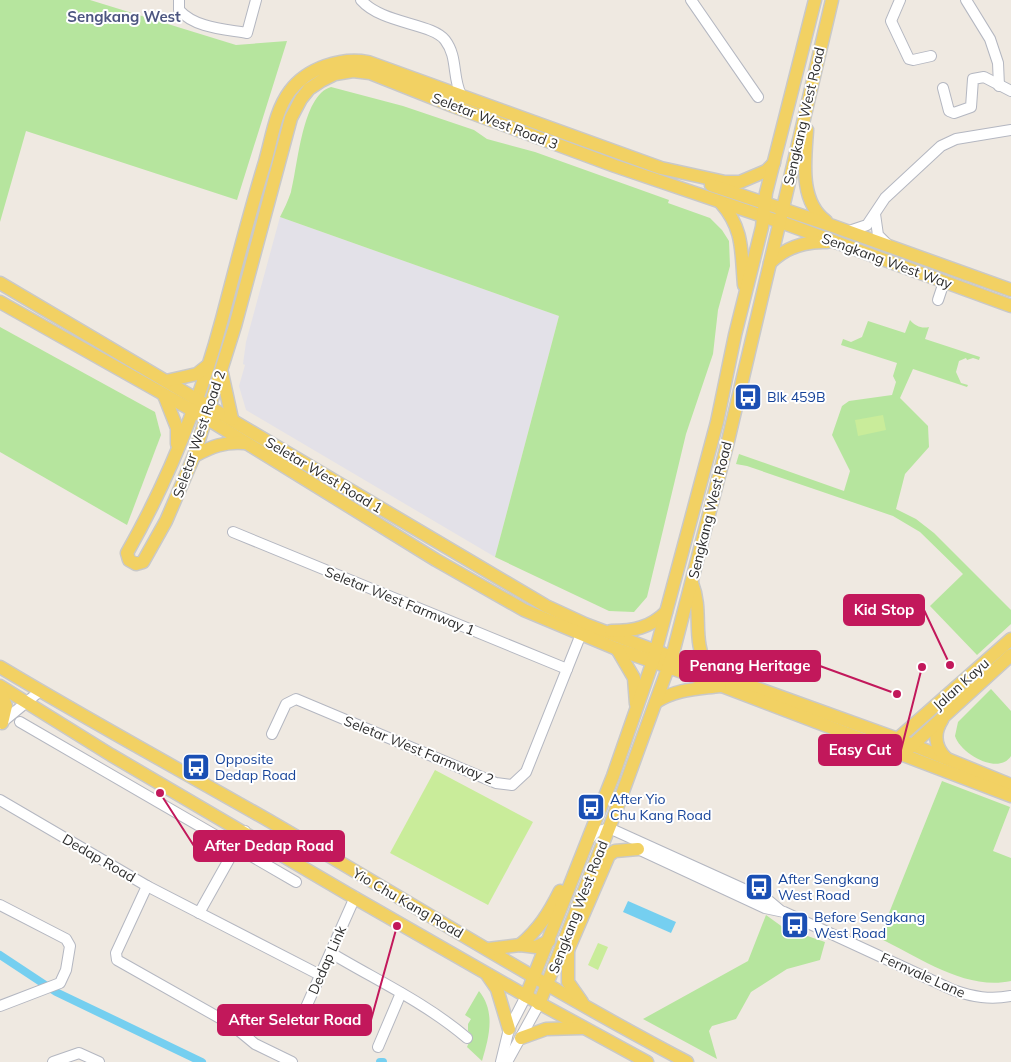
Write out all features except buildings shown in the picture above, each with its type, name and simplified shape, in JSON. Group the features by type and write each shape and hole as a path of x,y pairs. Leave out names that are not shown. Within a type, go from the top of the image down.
{"main road":[{"name":"Sengkang West Road","path":"526,996 535,979 655,656 717,422 774,163 815,0"},
{"name":"Sengkang West Road","path":"539,1004 601,849 670,662 717,488 832,0"},
{"name":"Seletar West Road 3","path":"265,162 283,101 295,85 322,67 343,62 362,61 661,168 764,210"},
{"name":"Seletar West Road 3","path":"278,168 291,118 301,99 309,89 335,74 354,71 370,73 453,106 720,202 764,210"},
{"path":"810,93 806,149 807,193 816,213 832,226"},
{"name":"Seletar West Road 2","path":"265,162 195,405 178,451 149,514 127,553 129,560 136,564 143,562 166,522 194,456 221,370 278,168"},
{"name":"Seletar West Road 3","path":"661,168 726,182 740,182 766,171 774,163"},
{"path":"720,202 733,218 739,232 744,295"},
{"name":"Sengkang West Way","path":"764,210 838,243 1011,306"},
{"name":"Sengkang West Way","path":"781,216 848,231 1011,290"},
{"path":"770,263 781,252 807,243 838,243"},
{"name":"Seletar West Road 1","path":"0,283 166,380 195,405 207,412 247,444 436,560 579,639 604,637 617,649 655,656"},
{"name":"Seletar West Road 1","path":"0,302 164,395 195,405"},
{"path":"166,380 197,374 207,366"},
{"path":"221,370 224,391 232,419"},
{"path":"164,395 177,428 178,451"},
{"name":"Seletar West Road 1","path":"207,412 232,419 546,606 604,637 655,656"},
{"path":"194,456 212,446 230,442 247,444"},
{"path":"692,583 697,596 698,635 701,657 709,671"},
{"path":"604,637 642,628 657,621 666,612"},
{"name":"Jalan Kayu","path":"887,748 1011,638"},
{"path":"617,649 634,678 636,711"},
{"name":"Jalan Kayu","path":"908,749 1011,655"},
{"path":"655,656 722,686 887,748 908,749 948,760 1010,786"},
{"path":"670,662 709,671 898,739 908,749 1010,786"},
{"name":"Yio Chu Kang Road","path":"0,667 273,823 394,896 488,949 535,979 686,1062"},
{"name":"Yio Chu Kang Road","path":"0,686 111,755 487,974 647,1062"},
{"path":"656,702 680,690 722,686"},
{"path":"0,691 6,706 1,724"},
{"path":"945,716 938,726 935,743 938,751 948,760"},
{"path":"238,804 245,818 245,832 258,826 273,823"},
{"path":"601,849 622,842 638,849"},
{"path":"568,950 609,856 615,851 638,849"},
{"path":"520,945 534,934 544,922 562,888 572,877"},
{"path":"567,932 568,950 566,962 568,982 585,1006"},
{"path":"488,949 520,945 536,947 549,941"},
{"path":"487,974 497,989 509,1029"},
{"path":"521,1038 546,1029 584,1028"}],"street":[{"path":"179,0 179,10 189,19 216,28 247,33 256,0"},
{"path":"361,0 380,15 443,37 454,54 455,78 461,95"},
{"path":"691,0 758,97"},
{"path":"900,0 891,21 909,59 913,60 931,56"},
{"path":"966,0 990,39 998,63 999,86"},
{"path":"453,106 444,97 454,66"},
{"path":"943,88 949,111 954,113 971,107 974,80 984,77 1011,91"},
{"path":"848,231 858,230 867,225 894,188 941,146 956,139 1011,130"},
{"path":"875,214 878,235 891,247"},
{"path":"938,300 944,282"},
{"name":"Seletar West Farmway 1","path":"233,532 566,668"},
{"name":"Seletar West Farmway 2","path":"272,734 286,704 296,699 496,783 512,785 526,772 579,639"},
{"path":"1,724 40,690"},
{"path":"20,722 296,882"},
{"name":"Dedap Road","path":"0,800 148,886 320,975"},
{"path":"586,844 596,832 609,828"},
{"name":"Fernvale Lane","path":"609,828 674,862"},
{"path":"199,913 245,832"},
{"name":"Fernvale Lane","path":"638,849 768,900 784,912 953,990 983,998 1011,996"},
{"path":"148,886 116,953 117,960 232,1025 256,1044 292,1062"},
{"name":"Dedap Link","path":"299,1023 355,897"},
{"path":"0,905 69,942 66,970 60,982 1,1005"},
{"path":"331,953 450,1023 467,1038"},
{"path":"378,1047 401,993"},
{"path":"501,1062 509,1029 526,996"},
{"path":"507,1062 539,1004"},
{"path":"53,1062 79,1053 99,1062"}],"shaded area":[{"path":"280,217 559,316 495,557 246,410 239,386 245,365 243,364 246,342"}],"green space":[{"path":"0,0 90,0 236,45 287,41 237,200 26,131 0,222"},
{"path":"331,87 403,106 474,130 487,139 535,152 669,200 668,203 710,218 722,230 729,241 730,266 718,310 713,354 686,434 647,597 634,612 609,611 495,557 559,316 280,217 291,192 307,117 321,93"},
{"path":"910,320 924,328 929,327 925,339 980,357 979,360 973,358 967,360 966,358 959,361 956,372 961,383 968,385 967,387 913,369 900,398 928,426 929,447 905,474 896,509 916,519 934,533 1011,610 1011,624 977,655 930,606 963,574 920,532 893,516 747,466 736,464 739,454 844,491 850,471 832,435 842,406 849,401 892,395 896,382 893,376 897,363 841,345 843,339 851,342 862,337 868,321 905,333"},
{"path":"0,327 155,412 161,435 127,525 0,452"},
{"path":"883,415 886,430 858,436 855,420"},
{"path":"991,689 1011,711 1011,756 1005,762 997,764 980,760 971,755 958,743 955,736 958,722"},
{"path":"435,770 533,822 488,905 390,853"},
{"path":"942,781 1010,807 993,851 1011,858 1011,981 994,983 960,977 926,963 879,938"},
{"path":"766,915 784,928 825,942 820,960 787,969 751,992 736,1019 712,1026 709,1031 717,1059 643,1019 748,961"},
{"path":"598,943 608,947 598,970 588,965"},
{"path":"479,991 488,1007 489,1016 489,1034 482,1061 467,1047 472,1035 468,1031 468,1024 471,1019 465,1015"}],"water":[{"path":"628,901 676,922 671,933 623,912"}],"waterway":[{"path":"0,955 56,992 202,1062"}],"place":[{"name":"Blk 459B","path":"748,397"},
{"name":"Kid Stop","path":"950,665"},
{"name":"Easy Cut","path":"922,667"},
{"name":"Penang Heritage","path":"897,694"},
{"name":"Opposite Dedap Road","path":"196,767"},
{"name":"After Dedap Road","path":"160,793"},
{"name":"After Yio Chu Kang Road","path":"591,807"},
{"name":"After Sengkang West Road","path":"759,887"},
{"name":"Before Sengkang West Road","path":"795,925"},
{"name":"After Seletar Road","path":"397,926"}],"district":[{"name":"Sengkang West","path":"124,17"}]}
